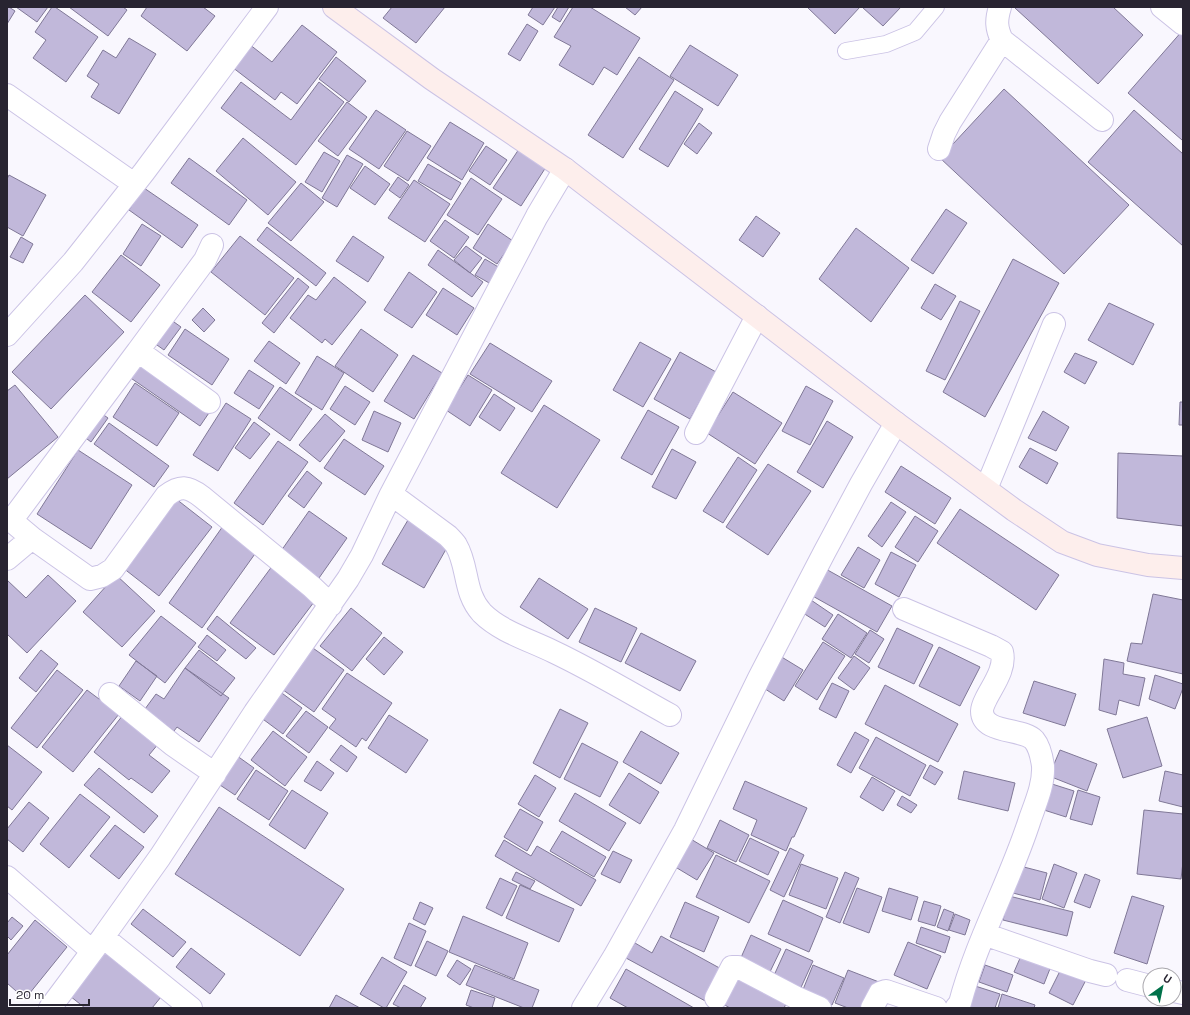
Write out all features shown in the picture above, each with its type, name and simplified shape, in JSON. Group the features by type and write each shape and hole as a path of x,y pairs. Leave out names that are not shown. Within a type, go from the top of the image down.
{"street":[{"path":"7,334 73,262 134,184 267,7"},
{"path":"334,7 432,79 565,170 896,423 1014,510 1062,542 1097,555 1148,564 1183,568"},
{"path":"1000,7 996,18 997,31 1002,40 1102,120"},
{"path":"1163,7 1183,24"},
{"path":"939,149 950,122 1002,40"},
{"path":"7,95 134,184"},
{"path":"50,1008 160,857 255,712 331,605 362,555 391,494 537,216 565,170"},
{"path":"212,245 205,260 138,351 9,519 32,538 90,579 102,576 113,569 166,496 175,489 187,488 202,497 312,587 331,605"},
{"path":"696,433 757,316"},
{"path":"986,489 1054,324"},
{"path":"138,351 209,402"},
{"path":"583,1008 614,957 685,830 759,678 861,484 896,423"},
{"path":"391,494 448,536 456,544 461,557 468,589 474,602 482,613 500,627 555,652 670,715"},
{"path":"7,560 32,538"},
{"path":"904,609 1002,652 1002,666 982,711 985,720 993,726 1029,736 1038,748 1043,766 1041,787 1021,847 984,934 960,1003 956,1008"},
{"path":"110,694 173,745 215,774"},
{"path":"7,877 98,944 190,1008"},
{"path":"984,934 1090,971 1106,975"},
{"path":"716,998 732,968 738,967 795,997 820,1008"},
{"path":"1127,980 1142,984"},
{"path":"872,1008 880,993 886,992 936,1008"}],"lane":[{"path":"846,51 886,44 915,32 936,7"}],"building":[{"path":"7,7 15,11 7,24"},
{"path":"16,7 48,7 37,22"},
{"path":"52,7 55,7 98,37 66,82 33,58 46,40 35,32"},
{"path":"69,7 123,7 127,10 108,36"},
{"path":"147,7 203,7 215,16 187,51 141,16"},
{"path":"392,7 445,7 416,43 383,18"},
{"path":"533,7 555,7 543,25 528,15"},
{"path":"558,7 569,7 560,22 552,17"},
{"path":"573,7 590,7 640,38 617,75 604,67 593,85 559,65 571,46 554,37"},
{"path":"625,7 642,7 635,15"},
{"path":"807,7 860,7 835,34"},
{"path":"862,7 901,7 883,26"},
{"path":"1113,7 1143,35 1098,84 1015,8"},
{"path":"527,24 538,31 520,61 508,54"},
{"path":"302,25 337,52 297,104 281,92 275,100 232,67 249,44 272,62"},
{"path":"1183,30 1183,138 1182,140 1128,93"},
{"path":"129,38 156,54 119,114 91,97 99,84 87,76 103,50 116,58"},
{"path":"690,45 738,75 718,106 670,76"},
{"path":"336,57 366,81 349,102 319,79"},
{"path":"639,57 674,80 623,158 588,135"},
{"path":"241,82 291,120 319,82 344,102 296,165 221,108"},
{"path":"1004,89 1129,205 1064,274 940,158"},
{"path":"675,91 703,109 668,167 639,149"},
{"path":"347,102 367,117 338,156 318,141"},
{"path":"376,110 406,130 379,169 349,149"},
{"path":"1134,110 1183,154 1183,246 1088,162"},
{"path":"450,122 484,143 462,180 427,158"},
{"path":"699,123 712,133 697,154 684,144"},
{"path":"407,131 431,146 408,181 384,166"},
{"path":"243,138 296,182 268,215 216,171"},
{"path":"486,146 507,160 490,185 469,171"},
{"path":"519,149 546,167 521,206 493,188"},
{"path":"324,152 340,161 322,192 305,182"},
{"path":"347,155 363,164 337,207 322,198"},
{"path":"189,158 247,200 229,225 171,183"},
{"path":"428,164 461,183 451,200 418,181"},
{"path":"365,166 390,184 375,205 350,188"},
{"path":"9,175 46,195 23,236 7,227 7,179"},
{"path":"398,177 409,185 400,198 389,190"},
{"path":"471,178 502,199 478,235 447,215"},
{"path":"414,180 450,204 425,242 388,218"},
{"path":"301,183 324,202 291,241 268,223"},
{"path":"144,188 198,225 182,248 129,210"},
{"path":"946,209 967,223 933,274 911,260"},
{"path":"756,216 780,233 763,257 739,240"},
{"path":"445,220 469,237 454,258 430,241"},
{"path":"142,224 161,236 141,266 123,254"},
{"path":"488,224 513,241 497,264 473,248"},
{"path":"267,227 326,273 316,286 257,240"},
{"path":"856,228 909,268 871,322 819,279"},
{"path":"240,236 294,278 265,315 211,272"},
{"path":"353,236 384,257 368,282 336,261"},
{"path":"21,237 33,244 23,263 10,257"},
{"path":"466,246 482,258 470,273 454,260"},
{"path":"438,250 483,282 472,297 428,265"},
{"path":"121,255 160,285 131,322 92,292"},
{"path":"485,259 500,268 491,284 475,275"},
{"path":"1013,259 1059,283 985,417 943,392"},
{"path":"409,272 437,292 412,328 384,310"},
{"path":"334,277 366,302 332,345 325,339 322,343 290,318 308,295 316,300"},
{"path":"298,278 309,287 274,333 262,323"},
{"path":"935,284 956,296 941,320 921,308"},
{"path":"443,288 474,308 457,335 426,315"},
{"path":"85,295 124,332 51,409 12,372"},
{"path":"960,301 980,311 945,380 926,371"},
{"path":"1109,303 1154,324 1133,365 1088,340"},
{"path":"203,308 215,320 204,332 192,320"},
{"path":"167,317 181,327 164,350 150,340"},
{"path":"185,329 229,359 212,385 168,355"},
{"path":"361,329 398,355 373,392 335,366"},
{"path":"269,341 300,363 286,384 254,361"},
{"path":"640,342 671,359 643,407 613,390"},
{"path":"490,343 552,381 532,412 470,374"},
{"path":"680,352 716,372 690,419 654,399"},
{"path":"1075,353 1097,362 1085,384 1064,372"},
{"path":"139,354 213,407 200,426 125,374"},
{"path":"413,355 442,373 414,419 384,401"},
{"path":"317,356 344,373 322,410 295,393"},
{"path":"249,370 274,386 259,409 234,393"},
{"path":"468,375 492,390 470,426 446,410"},
{"path":"135,383 179,413 157,446 113,417"},
{"path":"15,385 58,437 7,479 7,391"},
{"path":"345,386 370,402 355,425 330,409"},
{"path":"806,386 833,401 810,445 782,431"},
{"path":"280,387 312,409 290,441 258,418"},
{"path":"733,392 782,423 755,464 707,433"},
{"path":"494,394 515,408 500,431 479,417"},
{"path":"1180,402 1183,402 1183,425 1179,425"},
{"path":"226,403 251,419 218,471 193,455"},
{"path":"544,405 600,440 557,508 501,473"},
{"path":"95,409 108,418 91,442 78,432"},
{"path":"648,410 679,427 652,475 621,458"},
{"path":"374,411 401,423 388,452 362,440"},
{"path":"1043,411 1069,427 1056,451 1028,438"},
{"path":"325,414 345,431 320,462 299,445"},
{"path":"827,421 853,437 823,488 797,472"},
{"path":"254,422 270,434 250,459 235,448"},
{"path":"109,423 169,466 154,487 94,444"},
{"path":"344,439 384,466 365,495 324,468"},
{"path":"278,441 308,462 263,525 234,503"},
{"path":"1030,448 1058,463 1047,484 1019,467"},
{"path":"672,449 696,462 676,499 652,487"},
{"path":"78,450 132,485 91,549 37,514"},
{"path":"1118,453 1183,456 1183,526 1117,518"},
{"path":"738,457 757,470 723,523 703,511"},
{"path":"768,464 811,491 768,555 726,527"},
{"path":"901,466 951,498 935,524 885,492"},
{"path":"307,471 322,483 304,508 288,496"},
{"path":"171,495 212,527 159,596 118,564"},
{"path":"891,502 906,512 882,547 868,536"},
{"path":"960,509 1059,575 1036,610 937,543"},
{"path":"309,511 347,538 319,578 281,551"},
{"path":"915,516 938,531 918,562 895,547"},
{"path":"408,520 449,544 424,588 382,564"},
{"path":"223,526 257,551 202,628 169,603"},
{"path":"858,547 880,560 864,588 841,575"},
{"path":"891,552 916,565 899,597 875,584"},
{"path":"273,565 317,598 274,655 230,623"},
{"path":"824,568 892,606 877,632 809,594"},
{"path":"48,575 76,601 27,653 7,634 7,580 26,598"},
{"path":"116,575 155,611 122,647 83,612"},
{"path":"539,578 588,609 568,639 520,607"},
{"path":"1153,594 1183,600 1183,674 1127,661 1131,643 1142,644"},
{"path":"808,598 833,615 825,627 800,611"},
{"path":"351,608 382,633 352,671 320,646"},
{"path":"595,608 637,628 621,662 579,642"},
{"path":"838,614 867,633 851,658 822,639"},
{"path":"161,616 196,643 165,683 129,655"},
{"path":"217,616 256,648 246,659 207,629"},
{"path":"897,628 933,645 914,684 878,667"},
{"path":"870,630 884,639 869,663 855,654"},
{"path":"641,633 696,661 680,691 625,663"},
{"path":"207,635 226,650 217,661 198,647"},
{"path":"384,637 403,652 384,675 366,659"},
{"path":"823,642 845,656 817,700 795,686"},
{"path":"310,646 344,670 314,712 279,687"},
{"path":"939,647 980,667 960,706 919,686"},
{"path":"41,650 58,664 36,692 19,678"},
{"path":"199,650 235,678 221,696 185,668"},
{"path":"780,656 803,670 784,701 762,687"},
{"path":"854,656 870,668 854,690 838,678"},
{"path":"1104,659 1124,663 1123,674 1145,678 1139,706 1119,700 1116,715 1099,710"},
{"path":"136,661 157,676 140,701 119,686"},
{"path":"185,668 229,698 199,742 177,727 174,731 145,709 156,694 164,699"},
{"path":"57,670 83,690 37,748 11,728"},
{"path":"347,673 392,703 366,741 362,738 356,747 329,728 336,719 322,709"},
{"path":"1155,675 1183,684 1183,688 1175,709 1149,699"},
{"path":"1034,681 1076,694 1065,726 1023,713"},
{"path":"832,683 849,691 836,718 819,709"},
{"path":"885,685 958,724 938,762 865,724"},
{"path":"275,688 302,708 283,734 256,714"},
{"path":"87,690 119,714 73,772 42,747"},
{"path":"560,709 588,723 560,778 533,763"},
{"path":"306,711 328,727 309,753 286,736"},
{"path":"123,715 159,743 149,755 170,771 152,793 131,778 129,780 94,752"},
{"path":"389,715 428,740 406,773 368,748"},
{"path":"1147,717 1162,766 1123,778 1107,729"},
{"path":"273,731 307,757 285,786 251,760"},
{"path":"641,731 679,753 661,784 623,762"},
{"path":"855,732 869,740 851,773 837,765"},
{"path":"876,737 926,765 910,796 859,768"},
{"path":"582,743 618,762 600,797 564,779"},
{"path":"7,745 42,772 12,810 7,806"},
{"path":"341,745 357,757 347,772 330,760"},
{"path":"1060,750 1097,764 1087,791 1049,776"},
{"path":"233,753 254,768 235,795 214,781"},
{"path":"317,761 334,773 321,791 304,781"},
{"path":"930,765 943,772 935,785 923,778"},
{"path":"99,768 158,816 144,833 84,785"},
{"path":"256,770 288,791 269,820 237,799"},
{"path":"964,771 1015,783 1008,811 958,799"},
{"path":"1165,771 1183,775 1183,807 1159,801"},
{"path":"629,773 659,792 640,824 609,805"},
{"path":"535,775 556,788 539,817 518,804"},
{"path":"872,777 895,791 883,811 860,797"},
{"path":"745,781 807,808 786,851 751,835 757,820 733,809"},
{"path":"1052,784 1074,791 1066,817 1044,810"},
{"path":"292,790 328,813 305,849 269,825"},
{"path":"1078,790 1100,797 1092,825 1070,819"},
{"path":"575,793 626,823 609,851 559,821"},
{"path":"80,794 110,817 69,868 40,844"},
{"path":"902,796 917,805 911,813 897,805"},
{"path":"29,802 49,818 23,852 7,839 7,829"},
{"path":"219,807 344,889 300,956 175,874"},
{"path":"520,809 543,822 527,851 504,837"},
{"path":"1144,810 1183,814 1183,862 1181,879 1137,874"},
{"path":"720,820 749,835 736,862 707,848"},
{"path":"115,825 144,847 119,879 90,856"},
{"path":"562,831 606,857 594,877 550,851"},
{"path":"689,838 714,853 697,880 672,865"},
{"path":"750,838 779,852 768,875 739,861"},
{"path":"504,840 531,856 537,846 596,880 581,906 495,856"},
{"path":"790,848 804,855 784,897 770,890"},
{"path":"613,851 632,860 620,883 601,874"},
{"path":"716,855 770,881 749,923 696,897"},
{"path":"801,864 838,878 826,909 789,895"},
{"path":"1054,864 1077,873 1064,908 1042,899"},
{"path":"1020,866 1047,873 1040,900 1013,893"},
{"path":"516,872 535,881 530,889 512,880"},
{"path":"845,872 859,878 840,923 826,917"},
{"path":"1085,874 1100,880 1090,908 1074,902"},
{"path":"500,878 517,886 502,916 486,908"},
{"path":"520,885 574,909 559,942 506,918"},
{"path":"857,888 882,897 869,933 843,923"},
{"path":"889,888 918,897 911,920 882,911"},
{"path":"1009,896 1073,912 1067,936 1003,920"},
{"path":"1132,896 1164,906 1147,964 1114,953"},
{"path":"783,900 823,918 809,952 768,934"},
{"path":"924,901 941,906 935,926 918,921"},
{"path":"420,902 433,908 425,925 413,919"},
{"path":"685,902 719,917 704,952 670,937"},
{"path":"143,909 186,942 173,957 131,924"},
{"path":"944,909 954,913 948,931 937,927"},
{"path":"955,914 970,920 965,935 949,930"},
{"path":"463,916 528,943 514,979 449,952"},
{"path":"12,917 23,926 11,940 7,936 7,923"},
{"path":"35,920 67,947 25,999 7,983 7,955"},
{"path":"409,923 426,931 411,966 394,958"},
{"path":"921,927 950,937 945,953 916,943"},
{"path":"751,935 781,949 768,976 739,962"},
{"path":"661,936 725,971 709,1003 626,958 635,943 652,953"},
{"path":"427,941 448,951 436,976 415,966"},
{"path":"908,942 941,956 927,989 894,975"},
{"path":"99,948 161,997 152,1008 85,1008 65,992"},
{"path":"191,948 225,974 210,994 176,967"},
{"path":"786,949 813,961 798,994 771,982"},
{"path":"1024,949 1053,961 1044,984 1014,972"},
{"path":"382,957 407,972 386,1008 360,994"},
{"path":"457,960 471,969 460,985 447,976"},
{"path":"475,965 539,990 532,1008 524,1008 466,985"},
{"path":"813,965 844,978 832,1005 802,992"},
{"path":"985,965 1013,975 1007,992 979,982"},
{"path":"1063,965 1087,978 1073,1005 1049,993"},
{"path":"626,969 694,1008 628,1008 610,998"},
{"path":"848,970 879,982 868,1008 848,1008 835,1003"},
{"path":"739,972 789,998 784,1008 730,1008 723,1004"},
{"path":"969,984 1000,994 995,1008 961,1008"},
{"path":"404,985 426,998 420,1008 401,1008 393,1004"},
{"path":"471,990 495,998 492,1008 474,1008 466,1005"},
{"path":"1002,994 1035,1005 1034,1008 998,1008"},
{"path":"336,995 360,1008 329,1008"}]}
